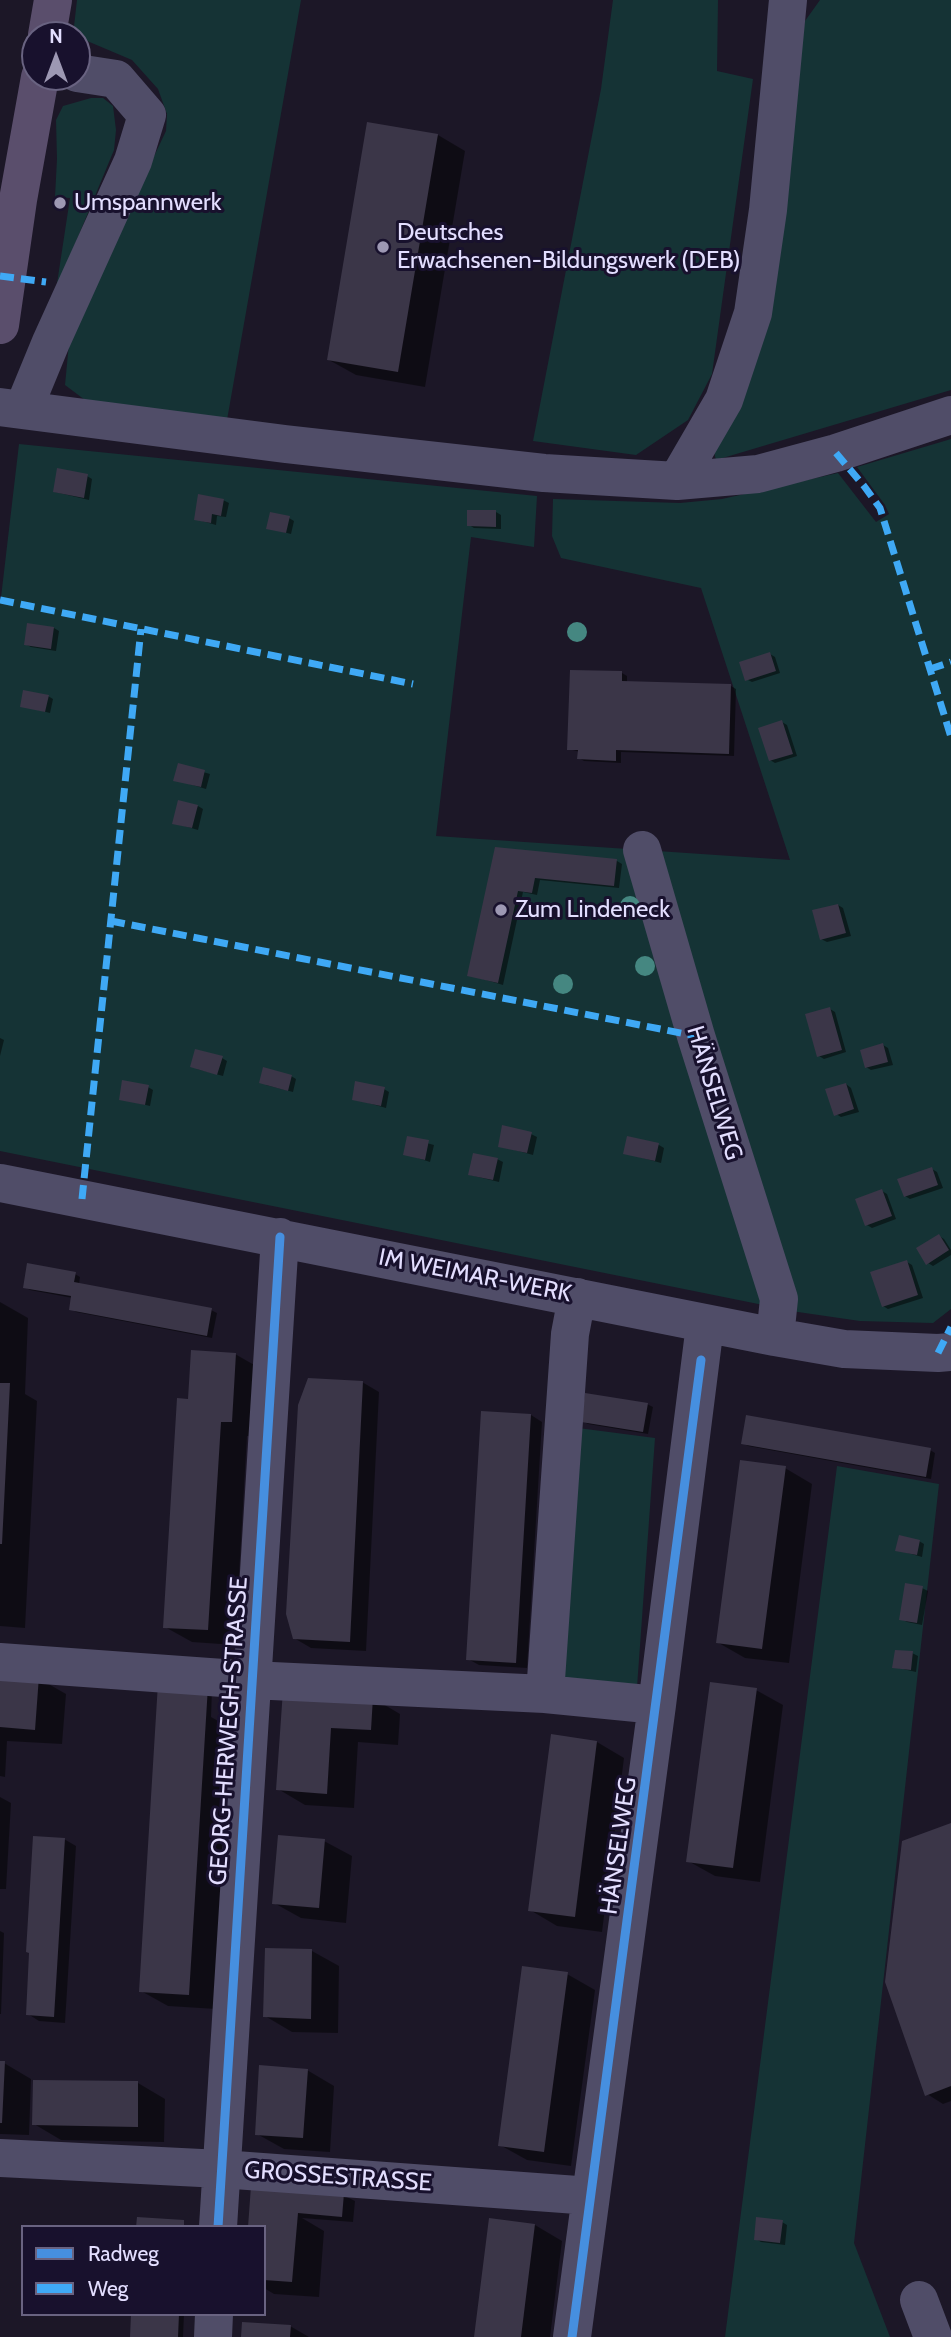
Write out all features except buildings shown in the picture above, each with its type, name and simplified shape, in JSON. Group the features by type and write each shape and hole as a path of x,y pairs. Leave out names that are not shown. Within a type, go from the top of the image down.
{"main road":[{"path":"49,21 53,0"},
{"path":"0,325 37,91"}],"street":[{"path":"677,481 724,400 753,313 768,209 788,0"},
{"path":"91,75 116,79 146,115 133,161 51,341 12,409 531,471 677,481 758,474 836,453 951,415"},
{"name":"HÄNSELWEG","path":"642,850 696,1035 779,1299 775,1337"},
{"name":"IM WEIMAR-WERK","path":"0,1183 577,1297 703,1342 775,1337 844,1349 951,1352"},
{"name":"GEORG-HERWEGH-STRASSE","path":"218,2225 279,1237"},
{"path":"545,1694 570,1334 577,1297"},
{"name":"HÄNSELWEG","path":"572,2337 703,1342"},
{"path":"0,1662 251,1680 545,1694 657,1704"},
{"name":"GROSSESTRASSE","path":"0,2158 221,2169 591,2196"},
{"path":"919,2300 933,2337"},
{"path":"213,2337 214,2316"}],"green space":[{"path":"77,0 301,0 227,420 89,403 65,385 70,333 166,131 167,114 158,89 132,60 91,43 91,21 75,21"},
{"path":"613,0 718,0 717,71 753,79 712,374 688,420 636,455 533,441 601,89"},
{"path":"820,0 951,0 951,390 716,460 713,448 805,21"},
{"path":"91,98 103,98 113,106 116,130 114,150 56,290 70,198 55,197 56,120 63,106"},
{"path":"951,439 951,1309 933,1323 860,1321 798,1312 0,1151 0,606 19,444 537,496 534,547 471,537 436,836 790,860 701,588 561,558 552,536 553,499 680,503 722,499 838,473 876,522 889,514 857,467"},
{"path":"578,1428 655,1438 636,1701 561,1694"},
{"path":"837,1466 939,1484 854,2243 890,2337 725,2337"}],"marked path":[{"path":"0,276 46,282"},
{"path":"836,453 880,508 951,737"},
{"path":"0,600 413,684"},
{"path":"82,1199 141,629"},
{"path":"930,669 951,662"},
{"path":"111,921 696,1036"},
{"path":"938,1353 951,1327"}],"cycle path":[{"path":"218,2225 280,1237"},
{"path":"572,2337 701,1360"}],"place":[{"name":"Umspannwerk","path":"60,203"},
{"name":"Deutsches Erwachsenen-Bildungswerk (DEB)","path":"383,247"},
{"name":"Zum Lindeneck","path":"501,910"}]}
